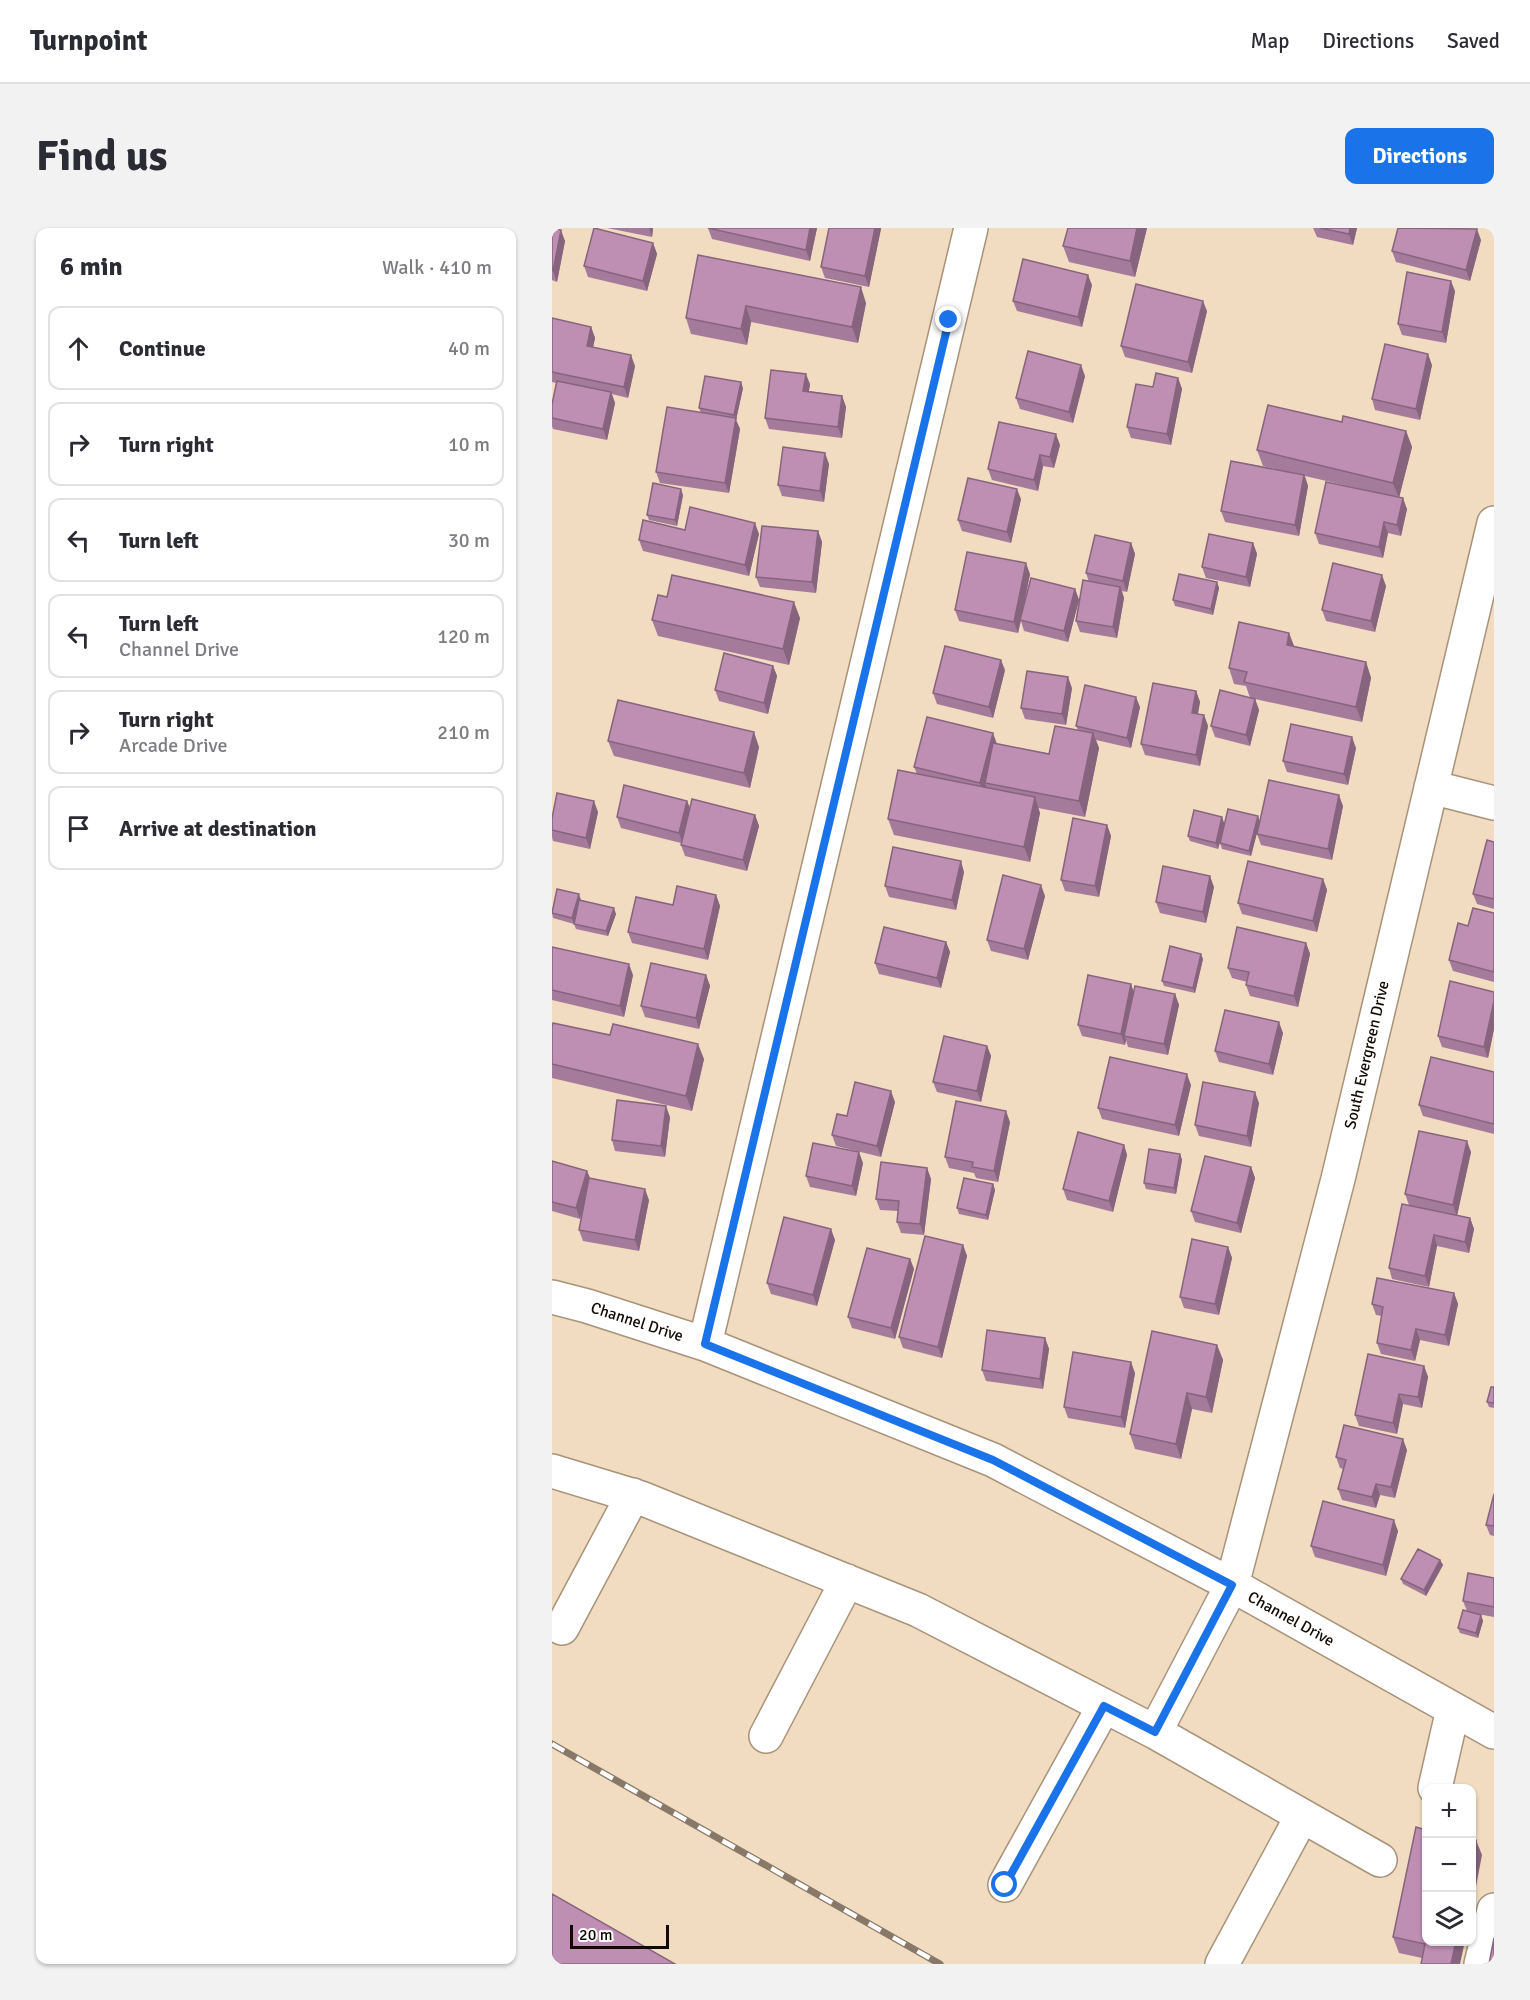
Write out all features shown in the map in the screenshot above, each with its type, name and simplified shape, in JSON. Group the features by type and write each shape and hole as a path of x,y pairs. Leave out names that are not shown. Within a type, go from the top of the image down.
{"street":[{"path":"705,1344 971,228"},
{"name":"South Evergreen Drive","path":"1155,1732 1232,1585 1338,1179 1494,523"},
{"path":"1431,787 1494,803"},
{"name":"Channel Drive","path":"552,1297 705,1344 993,1460 1232,1585 1494,1732"},
{"path":"552,1471 633,1495 918,1610 1155,1732 1380,1860"},
{"path":"562,1628 633,1495"},
{"path":"766,1736 847,1581"},
{"path":"1005,1885 1104,1706"},
{"path":"1436,1784 1453,1709"},
{"path":"1222,1964 1302,1816"},
{"path":"1481,1964 1494,1910"}],"building":[{"path":"552,228 561,230 553,271 552,270"},
{"path":"594,228 653,243 643,281 584,266"},
{"path":"708,228 810,228 806,250"},
{"path":"829,228 875,228 865,276 821,267"},
{"path":"1068,228 1137,228 1130,261 1063,246"},
{"path":"1320,228 1350,228 1349,234"},
{"path":"1398,228 1477,229 1466,270 1392,251"},
{"path":"698,255 861,287 852,327 746,306 741,329 686,318"},
{"path":"1023,259 1088,275 1078,317 1013,301"},
{"path":"1407,272 1451,281 1442,332 1398,324"},
{"path":"1136,284 1203,301 1188,362 1121,346"},
{"path":"552,318 591,327 587,346 631,355 624,387 552,372"},
{"path":"1385,344 1428,354 1416,409 1372,399"},
{"path":"1028,351 1081,365 1069,412 1016,398"},
{"path":"771,370 806,374 803,391 842,396 838,427 765,418"},
{"path":"1156,373 1178,378 1167,434 1127,427 1136,384 1153,387"},
{"path":"705,376 741,382 734,415 699,408"},
{"path":"557,381 611,392 603,429 552,418 552,404"},
{"path":"1268,405 1342,422 1343,416 1406,431 1393,483 1257,450"},
{"path":"667,407 736,418 725,483 656,472"},
{"path":"999,422 1056,434 1050,457 1040,455 1034,480 988,469"},
{"path":"783,447 825,453 820,491 778,485"},
{"path":"1231,461 1304,475 1295,525 1221,511"},
{"path":"968,478 1017,489 1007,532 958,520"},
{"path":"1326,482 1403,498 1397,525 1384,522 1379,547 1315,533"},
{"path":"653,483 681,489 675,520 647,515"},
{"path":"690,507 755,523 745,565 639,540 643,520 685,530"},
{"path":"762,526 818,531 812,582 756,577"},
{"path":"1209,534 1253,543 1246,577 1202,567"},
{"path":"1095,535 1131,543 1123,581 1086,573"},
{"path":"967,552 1026,563 1014,622 955,610"},
{"path":"1333,563 1382,575 1371,621 1322,610"},
{"path":"1179,574 1217,582 1211,609 1173,600"},
{"path":"672,575 794,602 783,649 652,620 658,595 667,597"},
{"path":"1031,578 1075,589 1064,631 1020,620"},
{"path":"1083,580 1120,587 1113,627 1076,621"},
{"path":"1239,622 1289,633 1287,645 1366,662 1356,707 1244,682 1247,672 1229,668"},
{"path":"945,646 1001,660 989,707 933,693"},
{"path":"724,653 773,666 764,703 715,690"},
{"path":"1027,671 1068,677 1062,714 1021,708"},
{"path":"1153,683 1196,691 1192,713 1204,715 1196,755 1141,744"},
{"path":"1085,685 1136,697 1127,738 1076,726"},
{"path":"1220,690 1255,699 1246,735 1211,726"},
{"path":"618,700 754,732 744,773 608,741"},
{"path":"927,717 993,733 980,783 914,767"},
{"path":"1291,724 1352,737 1344,774 1283,761"},
{"path":"1055,726 1093,733 1079,801 985,783 993,743 1049,754"},
{"path":"898,770 1035,797 1024,847 888,819"},
{"path":"1269,780 1339,795 1328,849 1257,834"},
{"path":"624,785 687,801 679,833 617,817"},
{"path":"557,793 594,801 586,838 552,830"},
{"path":"692,799 755,815 743,860 681,845"},
{"path":"1228,809 1258,816 1249,851 1220,843"},
{"path":"1194,810 1222,817 1216,843 1188,836"},
{"path":"1073,818 1107,825 1095,886 1061,880"},
{"path":"1487,840 1494,842 1494,899 1473,894"},
{"path":"893,847 961,861 952,900 885,886"},
{"path":"1248,861 1323,879 1313,921 1238,903"},
{"path":"1163,866 1210,876 1203,912 1156,902"},
{"path":"1003,875 1041,885 1024,949 987,940"},
{"path":"677,886 716,895 704,949 628,932 636,897 673,905"},
{"path":"557,889 579,894 572,918 552,913"},
{"path":"579,900 614,908 606,931 574,924"},
{"path":"1473,908 1494,913 1494,972 1449,960 1458,923 1468,926"},
{"path":"884,927 946,942 937,978 875,963"},
{"path":"1237,927 1306,943 1294,996 1246,985 1249,972 1228,968"},
{"path":"1170,946 1201,954 1193,988 1162,981"},
{"path":"552,947 629,964 620,1006 552,990"},
{"path":"651,963 706,975 696,1018 641,1006"},
{"path":"1088,975 1131,984 1121,1034 1078,1025"},
{"path":"1450,981 1494,992 1484,1047 1438,1036"},
{"path":"1135,986 1175,994 1164,1044 1124,1036"},
{"path":"1225,1010 1279,1022 1269,1064 1215,1051"},
{"path":"553,1023 610,1035 613,1024 698,1044 686,1096 552,1064"},
{"path":"944,1036 987,1046 977,1091 933,1082"},
{"path":"1110,1057 1187,1074 1175,1125 1098,1108"},
{"path":"1431,1057 1494,1072 1494,1124 1419,1105"},
{"path":"855,1082 891,1091 877,1146 832,1135 837,1114 847,1116"},
{"path":"1203,1082 1255,1092 1247,1136 1195,1125"},
{"path":"617,1100 666,1106 661,1146 612,1140"},
{"path":"956,1101 1006,1111 994,1171 972,1167 973,1162 945,1157"},
{"path":"1419,1131 1467,1141 1453,1205 1405,1194"},
{"path":"1078,1132 1124,1145 1109,1201 1063,1189"},
{"path":"813,1143 859,1152 852,1186 806,1176"},
{"path":"1149,1149 1180,1154 1174,1188 1144,1183"},
{"path":"1205,1156 1251,1167 1237,1223 1191,1211"},
{"path":"552,1161 587,1171 576,1208 552,1202"},
{"path":"881,1162 927,1168 920,1224 897,1222 899,1201 876,1199"},
{"path":"589,1178 645,1189 635,1240 579,1230"},
{"path":"964,1178 993,1184 986,1215 957,1208"},
{"path":"1402,1204 1470,1218 1465,1242 1434,1235 1425,1276 1389,1268"},
{"path":"784,1217 831,1229 813,1295 767,1283"},
{"path":"925,1236 963,1245 938,1347 899,1337"},
{"path":"1192,1239 1228,1247 1215,1304 1180,1297"},
{"path":"867,1248 910,1259 891,1328 848,1317"},
{"path":"1377,1278 1454,1293 1445,1335 1416,1329 1411,1350 1377,1343 1383,1307 1372,1304"},
{"path":"987,1330 1045,1338 1040,1379 982,1370"},
{"path":"1152,1331 1217,1345 1206,1397 1187,1393 1176,1444 1130,1434"},
{"path":"1073,1352 1131,1362 1121,1417 1064,1407"},
{"path":"1368,1354 1424,1366 1418,1397 1399,1394 1393,1423 1355,1415"},
{"path":"1491,1387 1494,1387 1494,1403 1487,1402"},
{"path":"1344,1425 1403,1439 1391,1487 1376,1484 1372,1497 1338,1489 1346,1460 1336,1457"},
{"path":"1494,1494 1494,1526 1486,1525"},
{"path":"1323,1501 1394,1520 1383,1565 1311,1546"},
{"path":"1418,1549 1440,1560 1424,1590 1401,1579"},
{"path":"1468,1573 1494,1578 1494,1607 1463,1601"},
{"path":"1463,1610 1481,1615 1476,1633 1458,1628"},
{"path":"1416,1827 1422,1829 1422,1943 1393,1937"},
{"path":"552,1894 675,1964 552,1964"},
{"path":"1494,1938 1494,1964 1489,1964"},
{"path":"1425,1946 1455,1946 1451,1964 1421,1964"}],"railway":[{"path":"552,1744 940,1964"}],"route":[{"path":"949,320 705,1344 993,1460 1232,1585 1155,1732 1104,1706 1005,1885"}]}
